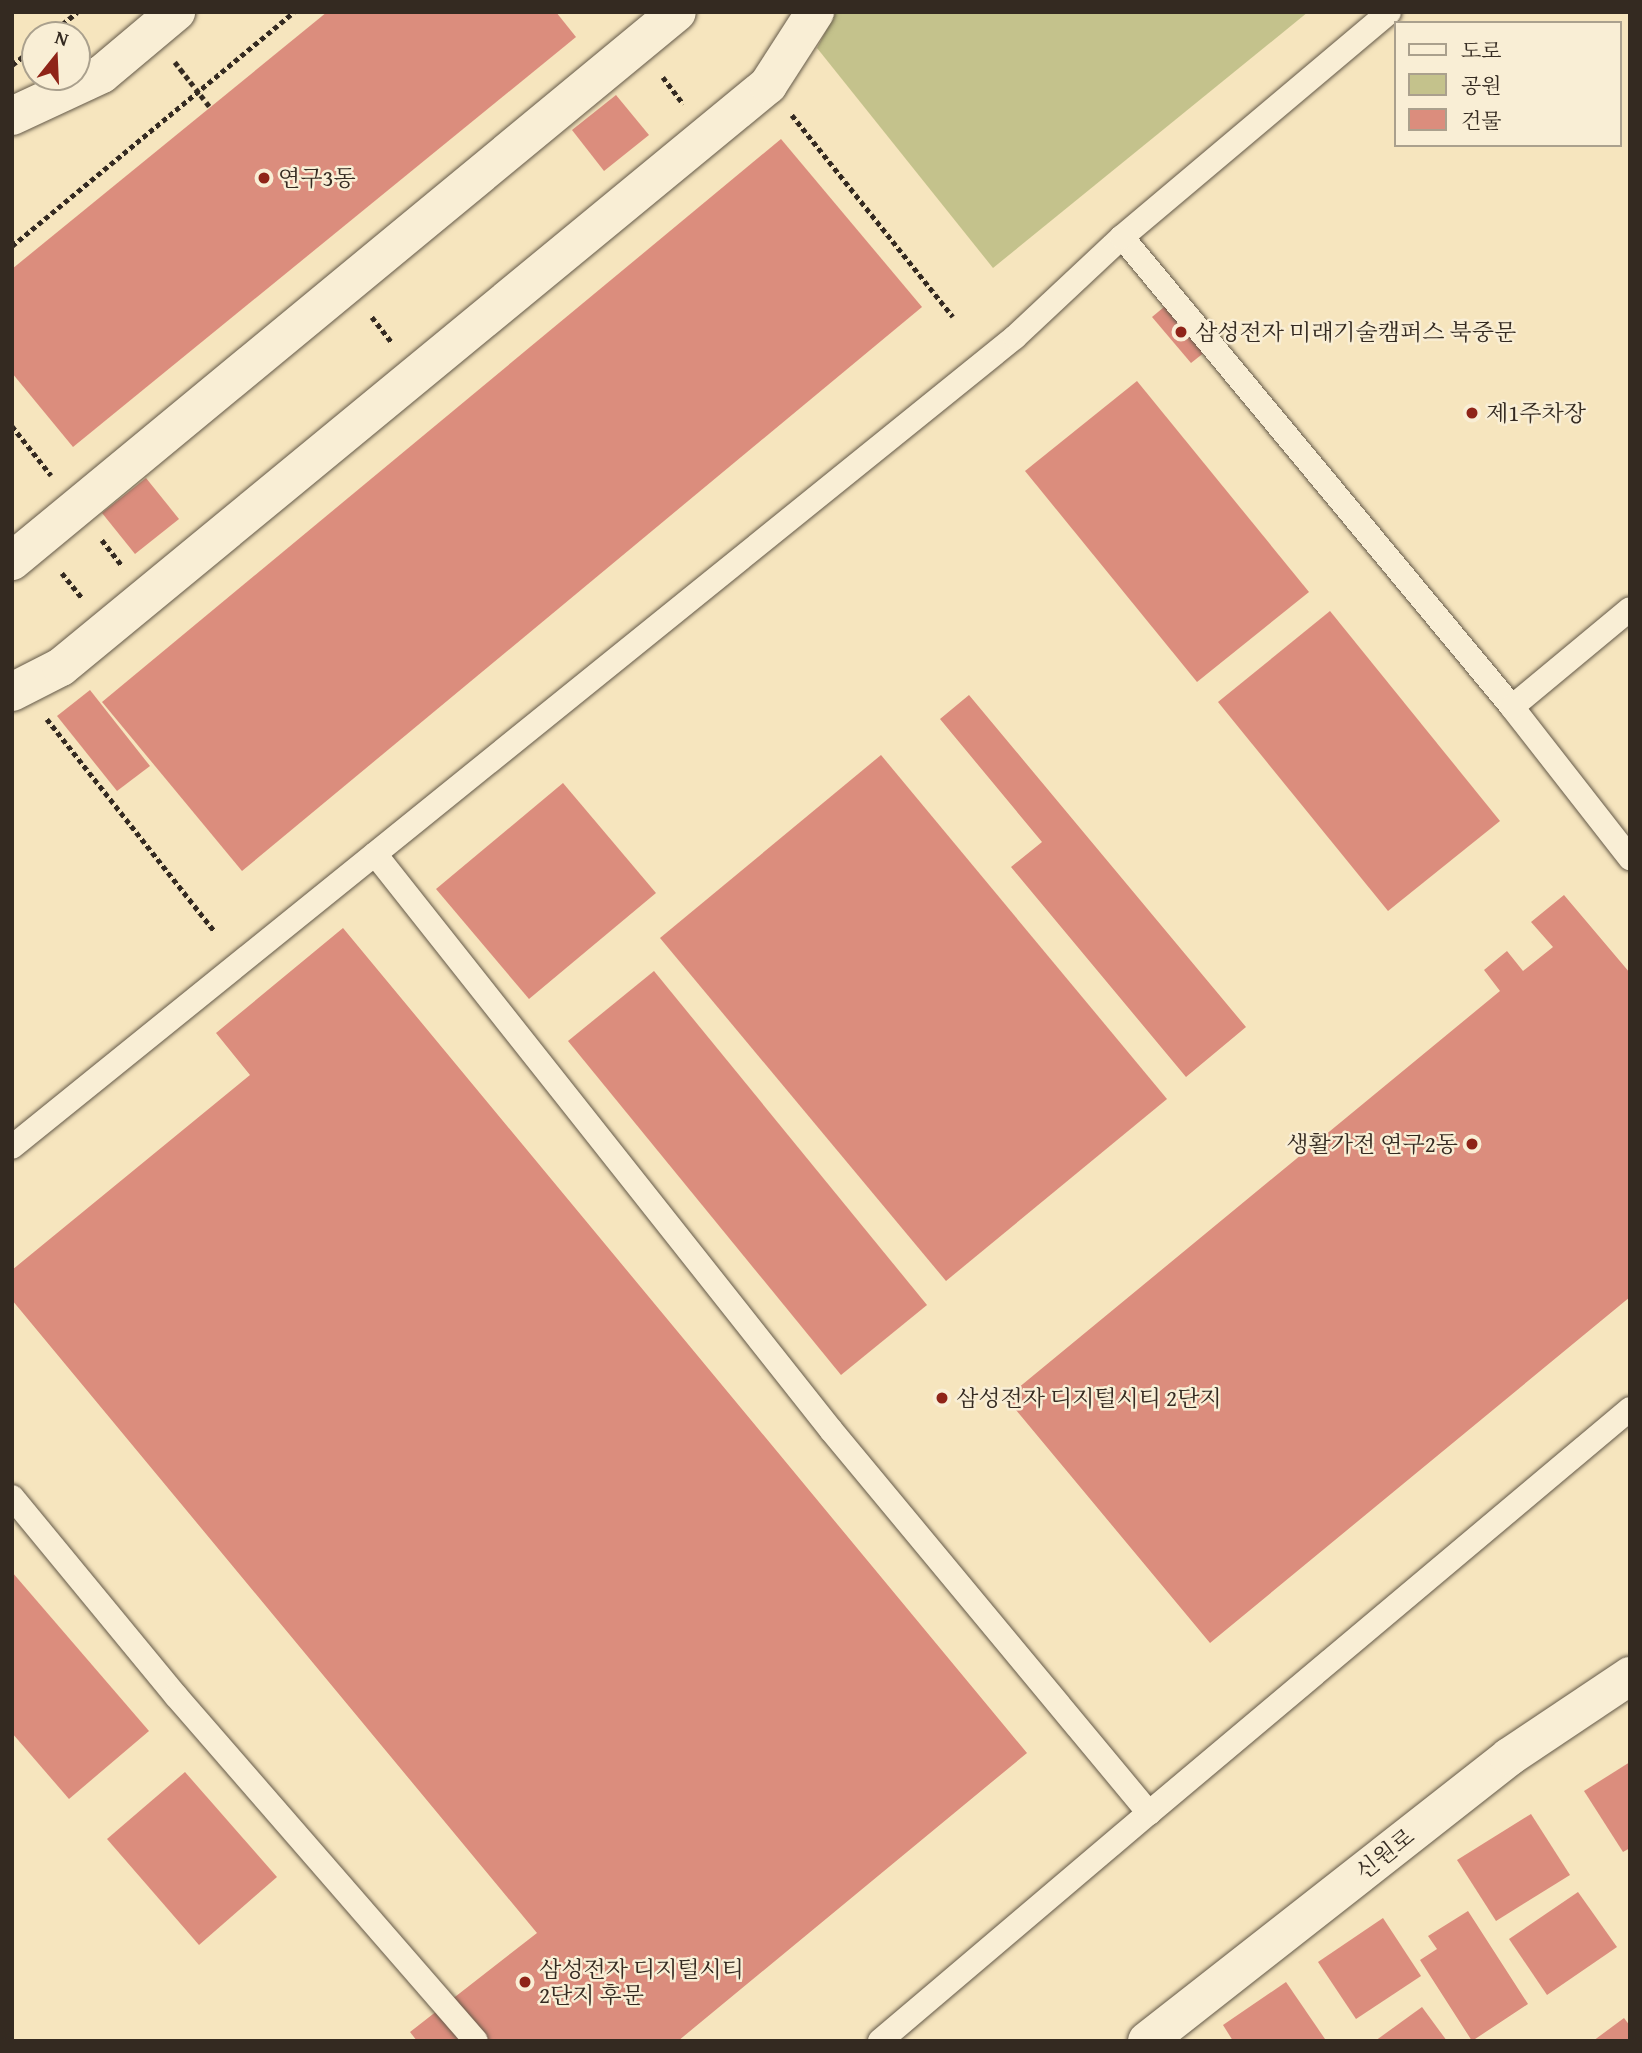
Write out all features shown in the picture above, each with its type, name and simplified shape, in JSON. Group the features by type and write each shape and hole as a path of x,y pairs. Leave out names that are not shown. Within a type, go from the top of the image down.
{"street":[{"path":"12,116 102,74 176,12"},
{"path":"12,561 677,12"},
{"path":"17,690 71,659 768,85 815,12"},
{"name":"신원로","path":"1147,2041 1509,1757 1630,1676"}],"lane":[{"path":"12,1147 1015,337 1122,237 1388,12"},
{"path":"1122,237 1512,707 1630,858"},
{"path":"1512,707 1630,609"},
{"path":"375,854 831,1430 1149,1813"},
{"path":"880,2041 1630,1409"},
{"path":"12,1497 185,1706 476,2041"}],"path":[{"path":"12,246 294,12"},
{"path":"175,62 210,107"},
{"path":"768,85 953,317"},
{"path":"17,690 215,932"}],"green space":[{"path":"836,12 1308,12 993,268 817,48"}],"building":[{"name":"연구3동","path":"327,12 556,12 576,37 73,447 12,373 12,269"},
{"path":"616,95 649,135 604,171 572,130"},
{"path":"781,139 922,307 242,871 102,702"},
{"name":"삼성전자 미래기술캠퍼스 북중문","path":"1170,302 1210,348 1191,363 1152,317"},
{"path":"1137,381 1309,592 1197,682 1025,471"},
{"path":"146,478 179,519 135,554 102,513"},
{"path":"1330,611 1500,821 1388,911 1218,702"},
{"path":"90,690 150,766 117,791 57,716"},
{"path":"969,695 1246,1027 1186,1077 1011,867 1042,842 940,719"},
{"path":"881,755 1167,1099 946,1281 660,938"},
{"path":"563,783 656,893 529,999 436,889"},
{"name":"생활가전 연구2동","path":"1564,895 1630,973 1630,1297 1210,1643 1006,1398 1500,991 1484,970 1507,951 1523,971 1553,947 1531,922"},
{"path":"343,928 1027,1753 678,2041 417,2041 410,2032 537,1933 12,1300 12,1270 250,1075 216,1033"},
{"path":"654,971 927,1305 841,1375 568,1041"},
{"path":"12,1572 149,1731 69,1799 12,1733"},
{"path":"1630,1762 1630,1848 1623,1852 1584,1791"},
{"path":"185,1772 277,1877 199,1945 107,1839"},
{"path":"1531,1814 1570,1875 1496,1921 1457,1860"},
{"path":"1578,1892 1617,1947 1547,1995 1509,1939"},
{"path":"1468,1911 1528,2004 1472,2041 1420,1960 1437,1949 1428,1936"},
{"path":"1383,1918 1421,1976 1356,2019 1318,1962"},
{"path":"1286,1982 1325,2039 1233,2041 1223,2025"},
{"path":"1422,2007 1447,2041 1375,2041"},
{"path":"1624,2018 1630,2026 1630,2041 1593,2041"}],"place":[{"name":"연구3동","path":"264,178"},
{"name":"삼성전자 미래기술캠퍼스 북중문","path":"1181,332"},
{"name":"제1주차장","path":"1472,413"},
{"name":"생활가전 연구2동","path":"1472,1144"},
{"name":"삼성전자 디지털시티 2단지","path":"942,1398"},
{"name":"삼성전자 디지털시티 2단지 후문","path":"525,1982"}]}
